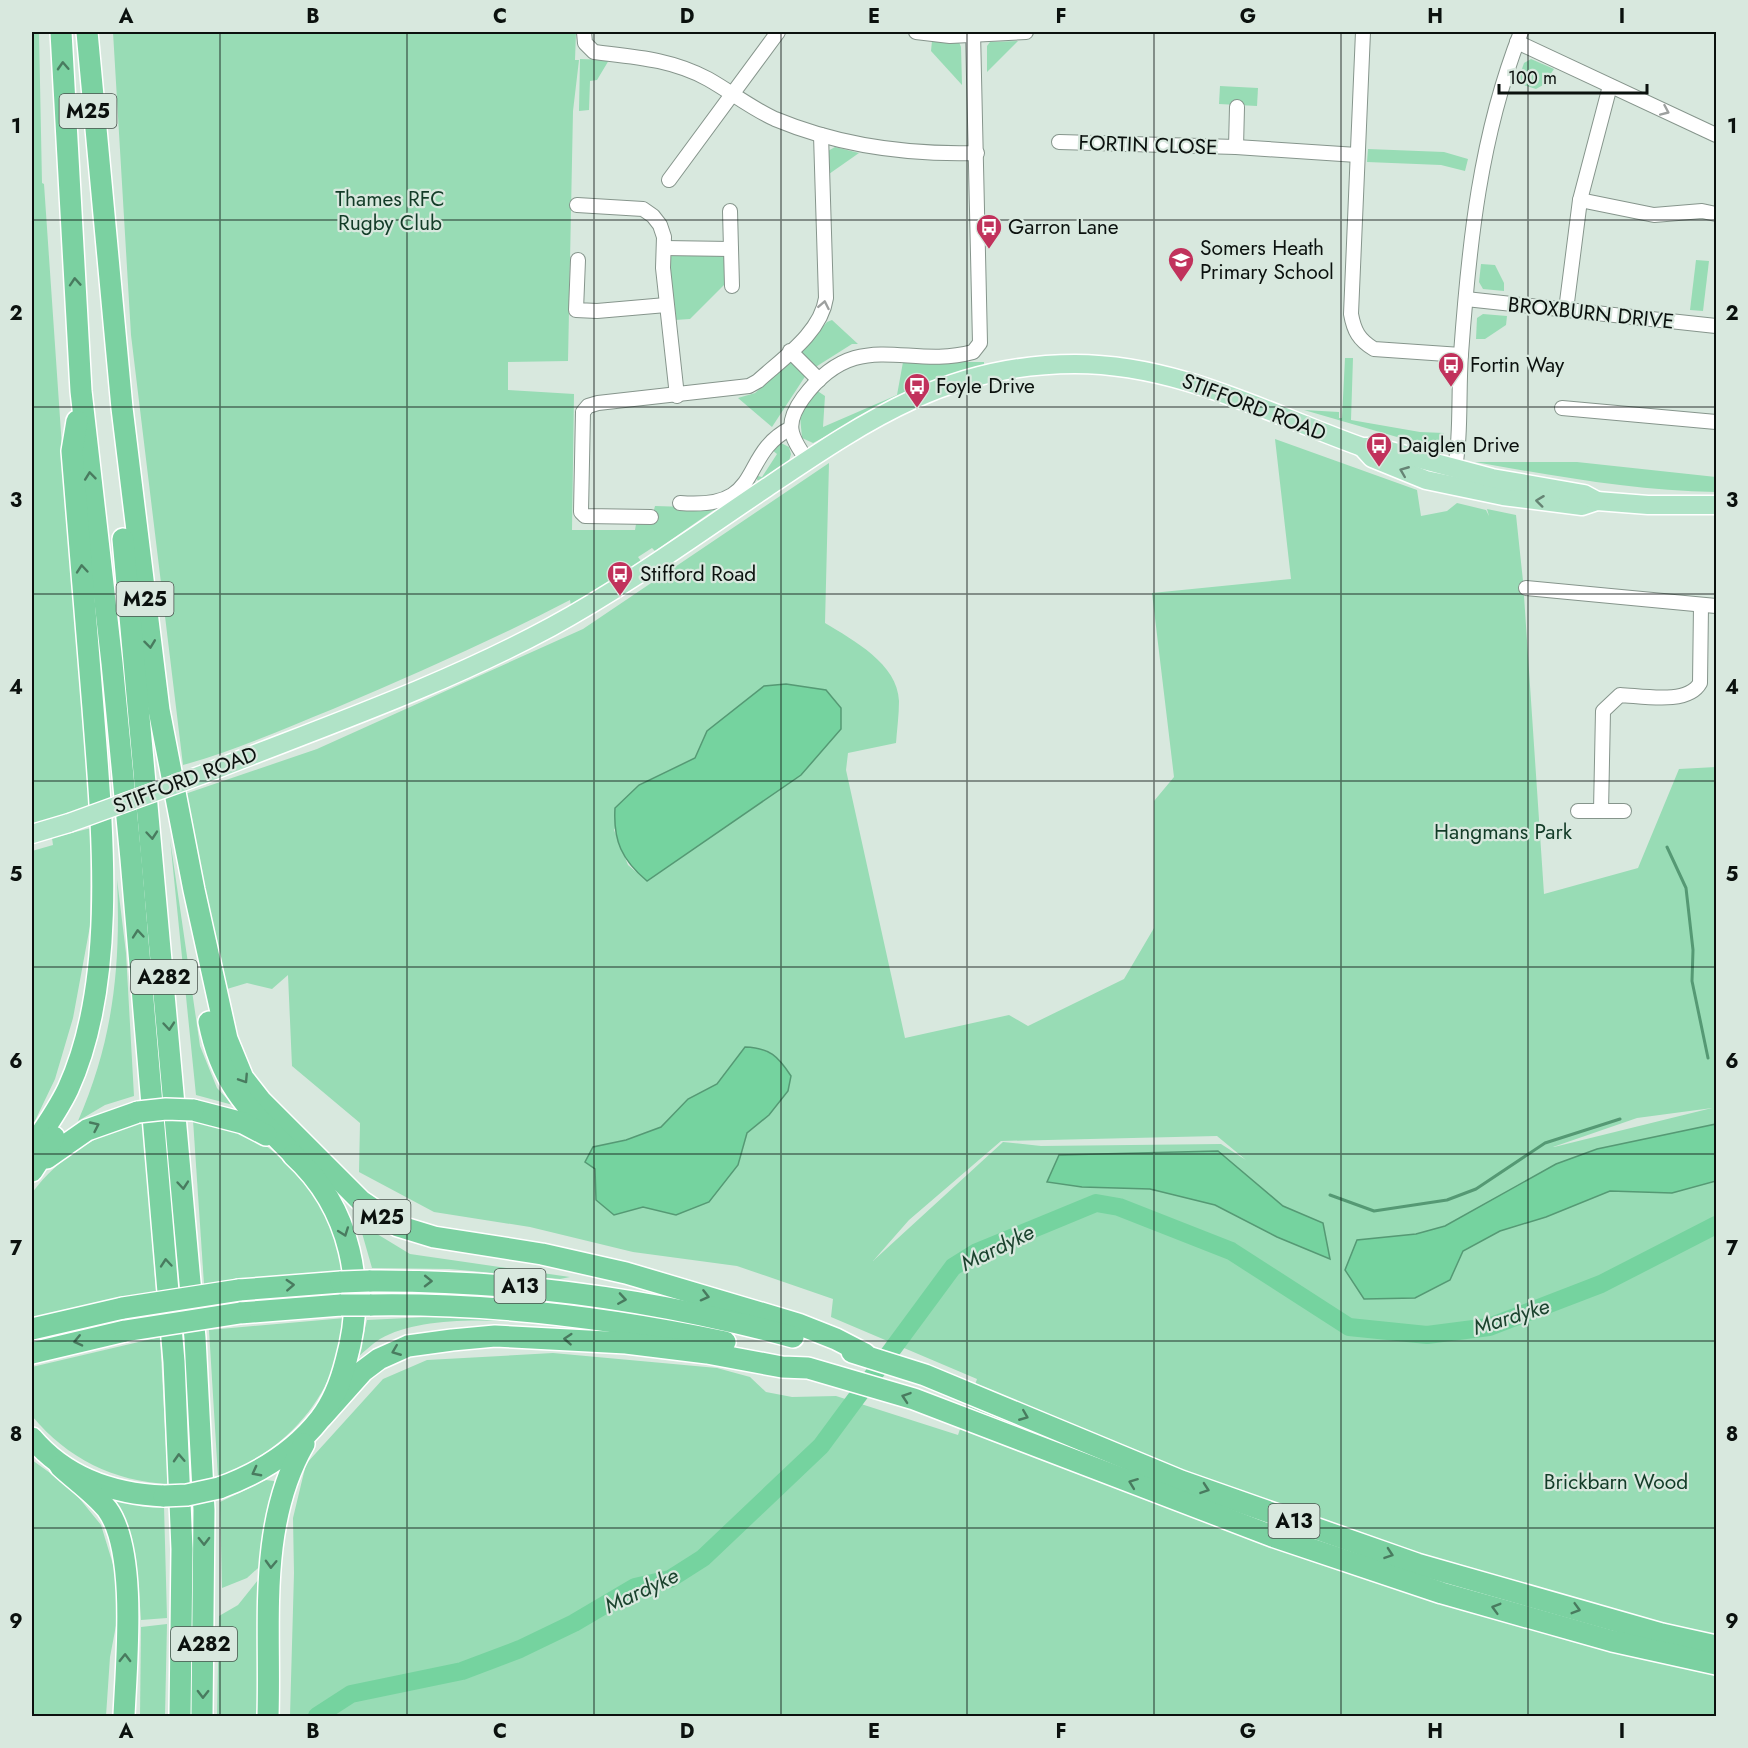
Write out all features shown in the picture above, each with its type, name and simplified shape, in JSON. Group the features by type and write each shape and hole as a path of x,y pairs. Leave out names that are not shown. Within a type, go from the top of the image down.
{"highway":[{"name":"M25","path":"61,32 81,391 115,686 161,1190 177,1410 182,1579 180,1716"},
{"name":"M25","path":"86,32 91,190 101,315 154,863"},
{"name":"M25","path":"86,32 122,408 159,710 194,890 227,1039 236,1065 261,1101 361,1201 385,1220 421,1234 542,1254 626,1273 648,1281"},
{"name":"M25","path":"32,1147 54,1114 76,1069 92,1004 99,940 102,833 72,451 81,391"},
{"name":"M25","path":"32,1172 73,1106 84,1080 94,1047 105,982 110,919 109,829 97,534"},
{"name":"M25","path":"134,651 168,799 216,1053 225,1077 237,1096 303,1164"},
{"name":"A282","path":"154,863 192,1292 205,1572 202,1716"},
{"path":"32,1172 54,1152 87,1130 138,1112 193,1110 243,1123 272,1138 360,1217 377,1229 409,1243 648,1281 789,1346"},
{"path":"268,1716 271,1553 278,1506 290,1470 343,1373 353,1334 357,1301 353,1262 343,1227 334,1206 303,1164"},
{"name":"A13","path":"32,1329 123,1308 239,1290 369,1281 470,1282 580,1292 669,1307 789,1346 808,1368 882,1388 1272,1536 1442,1593 1612,1641 1716,1664"},
{"name":"A13","path":"32,1353 124,1331 240,1313 341,1305 486,1306 567,1314 789,1346 836,1339 864,1354 970,1394 1181,1481 1417,1564 1627,1624 1716,1646"},
{"path":"46,1456 103,1486 134,1494 187,1495 219,1488 256,1473 278,1459 319,1420 363,1371 379,1359 408,1346 504,1336 626,1343 707,1353 789,1346"},
{"path":"32,1438 46,1456 107,1510 119,1534 124,1556 124,1716"},
{"name":"A13","path":"1627,1624 1672,1625 1716,1636"},
{"name":"A13","path":"1612,1641 1664,1660 1716,1674"}],"main road":[{"name":"STIFFORD ROAD","path":"32,834 69,823 204,774 439,681 542,631 639,573 870,419 940,387 996,372 1078,364 1154,372 1195,382 1362,447 1372,458 1426,480 1453,477 1540,502 1582,506 1597,501 1648,505 1716,505"}],"street":[{"path":"584,32 585,44 594,52 657,59 693,72 773,118 821,135 888,151 977,153"},
{"path":"669,180 778,32"},
{"path":"916,32 1026,32"},
{"path":"1363,32 1351,314 1353,328 1362,342 1374,349 1461,355"},
{"path":"807,460 793,437 792,415 819,380 840,364 863,356 965,354 977,347 981,334 973,33"},
{"path":"1453,477 1469,244 1481,166 1494,110 1519,37 1610,86 1716,135"},
{"path":"1566,310 1580,200 1610,86"},
{"name":"FORTIN CLOSE","path":"1236,147 1237,107"},
{"path":"651,518 585,516 581,512 580,419 588,406 598,403 677,396 749,386 758,381 814,328 824,307 821,135"},
{"name":"FORTIN CLOSE","path":"1059,142 1236,147 1357,155"},
{"path":"1580,200 1654,215 1702,211 1716,214"},
{"path":"577,205 643,209 654,216 660,225 664,248 666,305 677,396"},
{"path":"730,212 732,286"},
{"path":"664,248 731,249"},
{"path":"578,260 576,310 597,311 666,305"},
{"name":"BROXBURN DRIVE","path":"1466,299 1716,326"},
{"path":"790,351 819,380"},
{"path":"1562,408 1716,422"},
{"path":"680,503 717,502 734,495 775,438 791,428"},
{"path":"1526,588 1716,606"},
{"path":"1601,811 1603,711 1620,695 1685,696 1696,691 1700,683 1701,606"},
{"path":"1578,811 1624,811"}],"green space":[{"path":"32,32 39,32 42,183 44,184 66,506 91,805 32,828"},
{"name":"Thames RFC Rugby Club","path":"113,32 576,32 575,60 579,60 573,111 568,361 508,362 508,390 574,394 572,530 635,530 636,524 651,521 655,506 687,507 724,503 752,477 758,486 711,512 655,551 652,548 638,557 641,561 571,606 570,600 453,657 333,709 240,746 183,765 131,335"},
{"path":"932,41 959,42 962,85 931,51"},
{"path":"1018,41 987,72 987,46 990,42"},
{"path":"580,59 609,60 597,80 590,81 589,110 579,111"},
{"path":"1531,59 1554,69 1543,85 1536,89 1517,83 1524,63"},
{"path":"1220,86 1258,88 1257,106 1219,104"},
{"path":"835,147 859,153 829,174 828,151"},
{"path":"1368,149 1444,152 1468,159 1465,171 1441,165 1367,162"},
{"path":"674,254 723,256 725,259 725,284 690,319 675,320 668,259"},
{"path":"1696,260 1709,261 1703,311 1690,310"},
{"path":"1481,264 1495,265 1504,283 1504,291 1483,289 1479,282"},
{"path":"1483,314 1507,316 1506,325 1485,339 1476,339 1477,318"},
{"path":"832,320 858,344 852,344 814,368 804,358 802,351 827,322"},
{"path":"1345,358 1353,358 1351,420 1420,432 1444,433 1437,444 1428,446 1304,410 1339,412 1339,418 1342,418"},
{"path":"903,362 984,362 984,368 899,398 813,443 802,438 800,416 816,390 825,396 823,427 897,395"},
{"path":"789,363 793,363 806,375 772,427 738,398 755,393"},
{"path":"1275,439 1417,490 1421,516 1447,511 1457,503 1486,510 1489,516 1487,509 1516,515 1523,581 1544,894 1638,868 1679,769 1716,767 1716,1716 290,1716 294,1573 293,1518 306,1464 383,1379 427,1360 553,1353 717,1368 750,1377 766,1392 792,1397 836,1396 958,1435 977,1379 831,1317 833,1299 737,1266 633,1252 530,1227 434,1212 359,1172 360,1123 292,1066 288,975 272,989 247,983 227,989 210,937 182,795 317,749 583,629 829,463 825,623 860,645 883,665 897,688 899,701 896,743 848,753 846,770 905,1038 1009,1015 1028,1026 1124,979 1154,928 1154,801 1174,777 1152,593 1291,579","holes":["707,731 647,881 628,865 614,830 639,785 695,758","746,1047 761,1049 773,1054 791,1076 769,1115 747,1133 738,1165 676,1215 643,1207 614,1215 596,1200 593,1147 626,1140 661,1127 688,1099 717,1084","1712,1108 1553,1147 1637,1118","1217,1136 1246,1160 1221,1144 1041,1146 1003,1142 873,1261 909,1220 1001,1141"]},
{"path":"779,442 789,447 791,454 788,465 761,485 754,475 762,477 777,454 772,450"},
{"path":"1475,462 1577,462 1716,477 1716,492 1626,486"},
{"path":"91,828 90,926 73,1018 55,1079 32,1127 32,851 53,845 52,838"},
{"path":"170,839 200,1046 217,1088 233,1105 196,1095"},
{"path":"117,879 126,953 134,1096 105,1105 78,1121 99,1062 112,1003 118,943"},
{"path":"193,1120 254,1137 290,1164 306,1181 337,1234 343,1272 204,1284"},
{"path":"143,1122 156,1291 32,1320 32,1193 54,1168 95,1139"},
{"path":"354,1220 410,1254 570,1277 560,1279 449,1269 372,1268 362,1233"},
{"path":"448,1316 566,1324 622,1332 498,1321 433,1323 404,1329 380,1339 358,1357 367,1320"},
{"path":"345,1318 340,1347 327,1383 304,1418 273,1447 237,1469 218,1477 209,1330"},
{"path":"160,1337 168,1484 129,1478 93,1465 76,1456 61,1444 32,1416 32,1367"},
{"path":"32,1460 71,1488 101,1525 122,1594 110,1657 106,1716 32,1716"},
{"path":"266,1480 274,1481 277,1485 269,1558 247,1578 222,1588 220,1502"},
{"path":"112,1497 164,1506 167,1618 141,1620 135,1556 127,1526"},
{"path":"262,1575 259,1716 217,1716 219,1616 238,1605"},
{"path":"167,1624 165,1716 140,1716 141,1627"}],"shaded area":[{"path":"786,684 826,690 841,708 841,729 801,775 647,881 631,865 621,849 616,830 615,808 639,785 695,758 707,731 764,686"},
{"path":"745,1047 767,1051 782,1063 791,1076 788,1091 769,1115 747,1133 738,1165 709,1202 676,1215 643,1207 614,1215 596,1200 595,1169 585,1162 593,1147 626,1140 661,1127 688,1099 717,1084"},
{"path":"1716,1124 1716,1181 1672,1193 1610,1191 1546,1217 1500,1231 1463,1251 1450,1280 1415,1298 1364,1299 1345,1270 1357,1240 1416,1234 1445,1226 1556,1164 1597,1149"},
{"path":"1218,1151 1283,1206 1323,1223 1330,1259 1277,1237 1215,1205 1150,1189 1082,1187 1047,1182 1059,1155"}],"waterway":[{"path":"1667,847 1686,888 1693,950 1692,981 1708,1058"},
{"path":"1330,1195 1374,1211 1447,1200 1476,1189 1545,1143 1620,1119"},
{"name":"Mardyke","path":"317,1716 351,1694 462,1671 520,1649 574,1623 635,1587 670,1579 703,1558 821,1446 953,1267 977,1252 1096,1203 1119,1207 1231,1251 1349,1327 1427,1335 1489,1327 1601,1284 1716,1225"}],"place":[{"name":"Garron Lane","path":"989,250"},
{"name":"Somers Heath Primary School","path":"1181,283"},
{"name":"Fortin Way","path":"1451,388"},
{"name":"Foyle Drive","path":"917,409"},
{"name":"Daiglen Drive","path":"1379,468"},
{"name":"Stifford Road","path":"620,597"}],"park label":[{"name":"Hangmans Park","path":"1503,832"},
{"name":"Brickbarn Wood","path":"1616,1482"}]}
